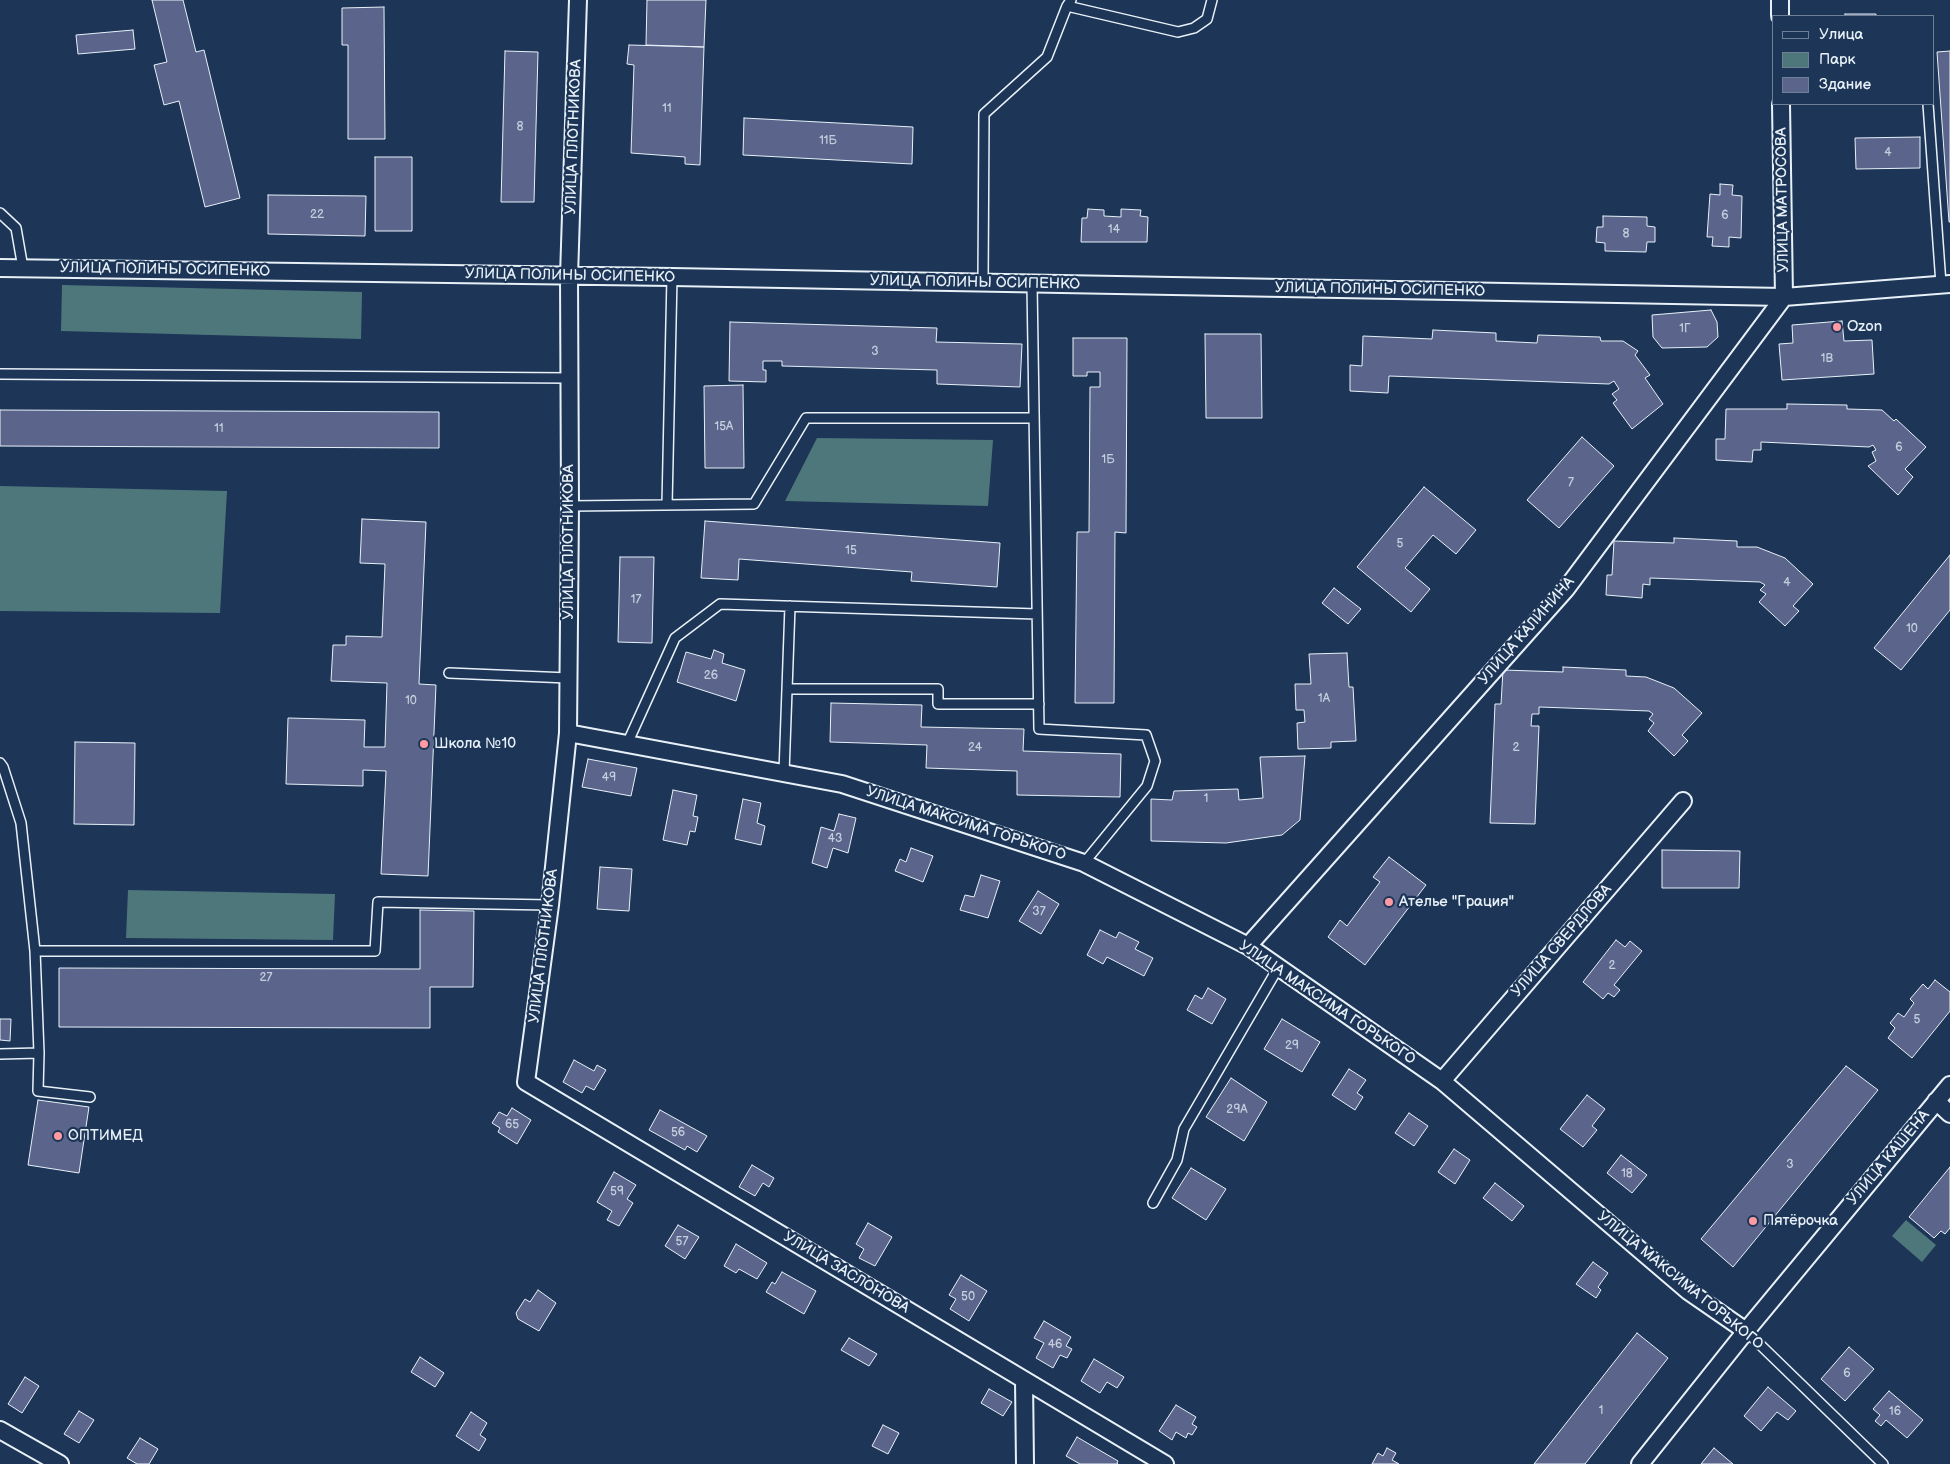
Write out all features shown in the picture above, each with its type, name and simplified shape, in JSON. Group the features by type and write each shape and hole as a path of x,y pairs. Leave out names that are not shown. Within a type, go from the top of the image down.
{"street":[{"name":"УЛИЦА ПЛОТНИКОВА","path":"526,1082 550,905 568,733 570,506 569,276 578,0"},
{"path":"1780,0 1780,15"},
{"name":"УЛИЦА МАТРОСОВА","path":"1781,105 1784,297"},
{"name":"УЛИЦА ПОЛИНЫ ОСИПЕНКО","path":"0,268 672,277 1784,297 1946,284"},
{"name":"УЛИЦА КАЛИНИНА","path":"1248,946 1566,588 1784,297"},
{"name":"УЛИЦА МАКСИМА ГОРЬКОГО","path":"568,733 842,784 1084,863 1248,946 1442,1081 1688,1291 1746,1331"},
{"name":"УЛИЦА СВЕРДЛОВА","path":"1442,1081 1683,801"},
{"name":"УЛИЦА ЗАСЛОНОВА","path":"526,1082 1165,1464"},
{"name":"УЛИЦА КАШЕНА","path":"1640,1464 1746,1331 1950,1085"},
{"path":"1936,1102 1950,1114"},
{"path":"1024,1380 1025,1464"},
{"path":"0,1430 60,1464"}],"lane":[{"path":"983,283 984,114 1047,57 1069,3 1178,32 1194,28 1207,19 1212,0"},
{"path":"1928,105 1946,284"},
{"path":"0,214 16,228 23,268"},
{"path":"667,505 672,277"},
{"path":"1032,284 1039,730 1146,735 1155,761 1147,786 1084,863"},
{"path":"0,374 570,378"},
{"path":"570,506 754,504 806,418 1034,418"},
{"path":"627,744 676,638 720,604 1037,614"},
{"path":"784,773 790,606"},
{"path":"449,673 568,678"},
{"path":"787,689 938,689 938,704 1038,704"},
{"path":"0,763 3,766 21,823 35,951 38,1091 90,1097"},
{"path":"35,951 375,951 378,902 550,905"},
{"path":"1153,1203 1177,1160 1184,1129 1278,968"},
{"path":"0,1054 38,1053"},
{"name":"УЛИЦА МАКСИМА ГОРЬКОГО","path":"1746,1331 1883,1464"}],"green space":[{"path":"62,285 362,292 361,339 61,331"},
{"path":"817,438 993,440 988,506 785,501"},
{"path":"0,486 227,491 220,613 0,611"},
{"path":"128,890 335,894 333,940 126,938"},
{"path":"1906,1220 1936,1245 1922,1262 1892,1236"}],"building":[{"path":"152,0 183,0 196,52 204,50 240,198 205,207 179,101 164,105 154,65 167,62"},
{"path":"647,0 706,0 704,47 646,45"},
{"path":"384,7 385,139 348,139 348,45 342,45 342,8"},
{"path":"1845,14 1876,14 1876,15"},
{"path":"133,30 135,49 78,54 76,35"},
{"path":"629,45 704,47 700,165 685,164 685,157 631,153 634,65 627,64"},
{"path":"505,51 538,52 534,202 501,202"},
{"path":"1950,51 1950,222 1949,222 1937,52"},
{"path":"744,118 913,127 912,164 743,155"},
{"path":"1920,137 1920,168 1856,169 1855,138"},
{"path":"375,157 412,157 412,231 375,231"},
{"path":"1720,184 1733,185 1732,195 1742,196 1741,238 1729,237 1729,247 1712,246 1713,237 1707,237 1710,194 1720,195"},
{"path":"268,195 366,196 365,236 268,234"},
{"path":"1088,209 1104,210 1104,216 1121,217 1121,209 1141,210 1140,216 1148,217 1147,242 1081,242 1082,218 1087,218"},
{"path":"1603,216 1647,217 1647,226 1655,227 1655,242 1647,242 1646,252 1605,251 1605,243 1596,242 1597,227 1603,227"},
{"path":"1711,310 1717,322 1718,337 1707,347 1662,348 1653,337 1652,315"},
{"path":"1842,321 1844,341 1872,340 1874,374 1782,380 1779,344 1793,343 1792,325"},
{"path":"730,322 937,328 936,342 1022,344 1020,387 937,384 937,370 782,366 782,361 763,361 763,370 766,370 766,382 729,381"},
{"path":"1433,330 1496,333 1496,341 1537,343 1538,335 1600,337 1601,341 1623,341 1638,351 1635,355 1650,375 1645,378 1663,404 1632,429 1613,403 1617,400 1612,394 1619,389 1614,381 1609,384 1389,376 1388,393 1350,391 1350,365 1362,366 1363,336 1432,339"},
{"path":"1205,334 1261,334 1262,418 1206,418"},
{"path":"1073,338 1127,338 1126,533 1115,532 1114,703 1075,703 1077,532 1089,532 1090,387 1100,387 1100,372 1087,372 1087,376 1073,376"},
{"path":"743,385 744,468 705,468 704,386"},
{"path":"1787,404 1847,405 1847,409 1882,410 1894,421 1896,419 1926,447 1905,469 1913,477 1898,495 1868,466 1876,461 1872,452 1876,450 1873,445 1869,447 1761,442 1761,450 1753,450 1752,462 1716,460 1716,439 1725,439 1726,409 1787,409"},
{"path":"0,410 439,412 439,448 0,446"},
{"path":"1582,437 1614,466 1559,528 1527,500"},
{"path":"1424,487 1476,530 1456,554 1433,535 1405,568 1430,589 1411,612 1357,567"},
{"name":"Школа №10","path":"362,519 426,522 419,684 436,685 428,876 381,874 386,771 363,770 363,786 286,784 288,718 365,720 364,747 385,747 387,683 331,681 333,645 346,645 346,636 382,637 385,564 360,563"},
{"path":"705,521 1000,543 997,587 911,581 912,572 739,559 738,580 701,578"},
{"path":"1674,538 1737,541 1737,547 1757,547 1785,558 1813,584 1793,606 1799,611 1785,626 1759,602 1766,594 1760,590 1765,585 1760,582 1650,578 1650,585 1643,584 1642,598 1606,595 1607,575 1612,575 1614,541 1674,543"},
{"path":"1950,555 1950,610 1901,670 1874,648"},
{"path":"620,557 654,557 652,643 618,642"},
{"path":"1334,588 1361,609 1348,624 1322,603"},
{"path":"714,650 724,654 722,663 745,670 736,701 677,682 686,652 711,659"},
{"path":"1347,653 1349,687 1353,687 1356,741 1331,742 1331,748 1298,749 1297,723 1305,722 1304,710 1296,710 1295,684 1311,684 1309,654"},
{"path":"1563,667 1626,670 1626,676 1646,677 1674,688 1702,713 1682,735 1688,741 1674,756 1648,731 1654,723 1649,719 1653,714 1649,711 1539,707 1539,714 1532,714 1531,726 1539,726 1535,824 1490,823 1495,704 1501,704 1503,670 1563,672"},
{"path":"831,703 922,705 921,727 1024,729 1023,751 1121,754 1120,797 1017,795 1017,771 926,768 927,745 830,742"},
{"path":"75,742 135,743 134,825 74,824"},
{"path":"1305,756 1300,820 1282,835 1226,843 1151,841 1151,799 1172,800 1174,791 1238,789 1239,800 1263,798 1260,757"},
{"path":"588,759 637,768 631,796 582,787"},
{"path":"673,790 697,795 693,816 698,817 695,832 690,831 687,845 663,840"},
{"path":"743,799 761,803 757,823 765,826 761,845 735,839"},
{"path":"839,814 856,818 848,853 833,848 827,868 812,863 821,827 834,831"},
{"path":"911,848 933,856 923,882 895,871 900,859 906,862"},
{"path":"1662,850 1740,851 1739,888 1662,888"},
{"name":"Ателье \"Грация\"","path":"1389,857 1426,885 1365,965 1328,937 1340,920 1347,926 1380,882 1373,877"},
{"path":"600,867 632,869 629,911 597,909"},
{"path":"981,875 1000,881 988,918 960,910 965,895 974,897"},
{"path":"1038,891 1059,904 1041,934 1019,921"},
{"path":"420,910 474,911 473,987 430,987 430,1028 59,1027 59,968 420,969"},
{"path":"1100,930 1116,938 1119,932 1139,942 1135,949 1153,958 1144,976 1107,957 1103,964 1087,955"},
{"path":"1616,940 1625,947 1630,941 1642,951 1614,985 1620,990 1614,997 1608,993 1603,999 1583,982"},
{"path":"1935,980 1950,992 1950,1011 1912,1058 1888,1038 1895,1028 1890,1023 1898,1013 1904,1017 1914,1003 1910,999 1923,984 1928,989"},
{"path":"1208,988 1226,999 1212,1024 1187,1010 1195,995 1202,999"},
{"path":"0,1019 11,1019 10,1041 0,1040"},
{"path":"1282,1019 1320,1042 1302,1072 1264,1049"},
{"path":"574,1060 594,1071 597,1065 606,1070 594,1090 586,1086 582,1093 563,1082"},
{"path":"1846,1066 1878,1090 1733,1267 1701,1239"},
{"path":"1349,1069 1366,1080 1357,1093 1363,1097 1355,1110 1332,1095"},
{"path":"1231,1078 1267,1102 1244,1141 1206,1117"},
{"path":"1587,1095 1605,1109 1592,1126 1597,1130 1583,1147 1560,1129"},
{"name":"ОПТИМЕД","path":"38,1100 89,1107 79,1173 28,1165"},
{"path":"512,1108 531,1120 517,1144 498,1132 500,1128 492,1123 499,1112 507,1116"},
{"path":"660,1110 707,1136 697,1152 687,1146 685,1150 649,1130"},
{"path":"1409,1113 1428,1126 1414,1146 1395,1133"},
{"path":"1454,1149 1470,1160 1455,1184 1438,1172"},
{"path":"1621,1155 1647,1175 1632,1193 1607,1173"},
{"path":"752,1165 774,1178 769,1187 763,1183 755,1196 739,1187"},
{"path":"1950,1167 1950,1228 1945,1234 1941,1231 1934,1238 1909,1217"},
{"path":"1191,1168 1226,1189 1206,1220 1172,1198"},
{"path":"614,1172 636,1185 627,1199 633,1203 619,1226 607,1220 612,1211 597,1202"},
{"path":"1495,1183 1524,1206 1512,1221 1483,1198"},
{"path":"868,1223 892,1237 875,1266 859,1258 864,1249 856,1244"},
{"path":"678,1225 699,1237 685,1259 665,1246"},
{"path":"736,1244 767,1263 757,1279 739,1269 736,1273 724,1266"},
{"path":"1593,1262 1608,1273 1598,1287 1601,1290 1596,1298 1576,1284"},
{"path":"782,1272 816,1291 804,1314 766,1292 772,1282 775,1284"},
{"path":"961,1275 987,1291 969,1321 950,1309 956,1299 949,1295"},
{"path":"538,1290 556,1303 539,1331 518,1319 516,1313 525,1299 530,1302"},
{"path":"1044,1321 1071,1337 1066,1346 1072,1349 1067,1358 1060,1355 1053,1368 1036,1358 1044,1343 1034,1338"},
{"path":"1637,1333 1668,1358 1585,1464 1534,1464"},
{"path":"849,1338 877,1354 869,1366 841,1350"},
{"path":"1849,1347 1874,1369 1845,1401 1821,1379"},
{"path":"420,1357 444,1373 435,1387 411,1372"},
{"path":"1094,1359 1124,1377 1117,1388 1107,1382 1100,1393 1081,1381"},
{"path":"25,1377 39,1386 22,1413 8,1404"},
{"path":"1768,1387 1796,1411 1788,1420 1777,1412 1761,1431 1744,1416"},
{"path":"989,1389 1012,1402 1003,1416 981,1403"},
{"path":"1889,1391 1923,1420 1907,1438 1886,1420 1881,1426 1875,1421 1880,1415 1873,1409"},
{"path":"1176,1405 1196,1417 1192,1424 1197,1427 1192,1435 1188,1433 1186,1438 1176,1432 1172,1440 1159,1431"},
{"path":"79,1411 94,1420 79,1443 64,1434"},
{"path":"471,1412 487,1423 480,1435 486,1439 479,1451 456,1436"},
{"path":"883,1425 899,1433 888,1454 872,1446"},
{"path":"1077,1437 1118,1461 1118,1464 1080,1464 1066,1456"},
{"path":"140,1438 158,1449 149,1464 137,1464 127,1458"},
{"path":"1387,1448 1396,1453 1392,1460 1399,1464 1372,1464 1378,1453 1383,1456"},
{"path":"1714,1448 1733,1464 1701,1464"}],"place":[{"name":"Ozon","path":"1837,327"},
{"name":"Школа №10","path":"424,744"},
{"name":"Ателье \"Грация\"","path":"1389,902"},
{"name":"ОПТИМЕД","path":"58,1136"},
{"name":"Пятёрочка","path":"1753,1221"}]}
